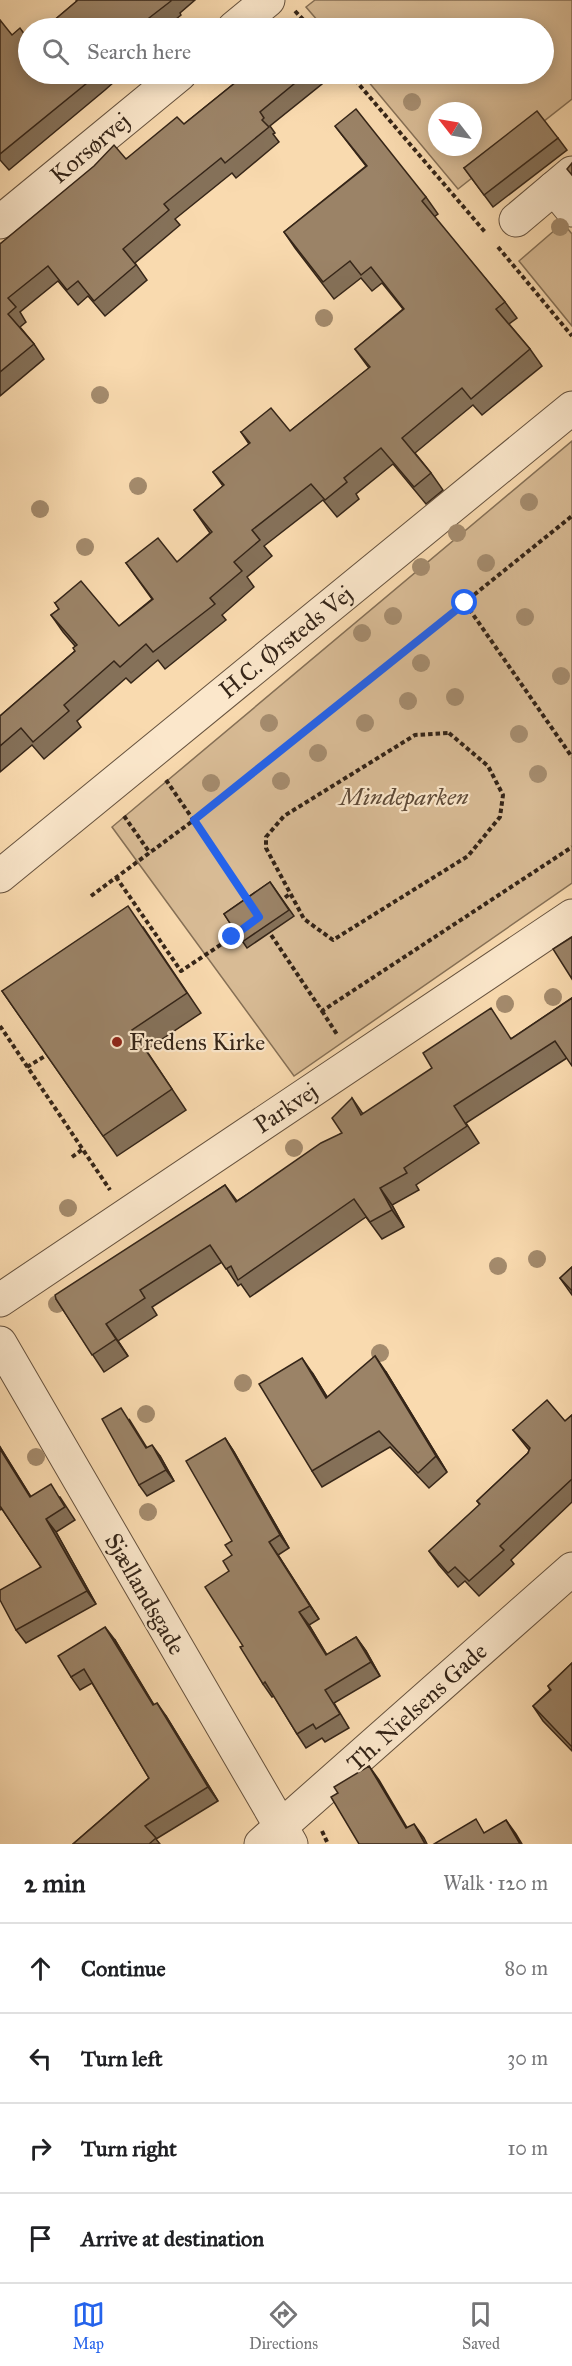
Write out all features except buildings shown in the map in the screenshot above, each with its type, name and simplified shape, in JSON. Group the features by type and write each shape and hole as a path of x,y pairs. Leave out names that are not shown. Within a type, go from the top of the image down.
{"street":[{"path":"246,18 268,0"},
{"name":"Korsørvej","path":"0,222 168,84"},
{"path":"502,229 566,190"},
{"name":"H.C. Ørsteds Vej","path":"0,876 572,408"},
{"name":"Parkvej","path":"0,1300 572,916"},
{"name":"Sjællandsgade","path":"0,1343 277,1838"},
{"name":"Th. Nielsens Gade","path":"277,1838 572,1569"}],"path":[{"path":"360,84 502,229"},
{"path":"497,246 572,336"},
{"path":"91,896 194,820 572,516"},
{"path":"465,603 572,757"},
{"path":"449,732 488,766 503,795 500,817 468,856 333,940 304,919 291,893 266,849 266,837 284,816 415,735 449,732"},
{"path":"162,774 253,908"},
{"path":"120,810 150,853"},
{"path":"266,927 322,1011 572,847"},
{"path":"116,877 182,971 241,930"},
{"path":"275,905 291,893"},
{"path":"0,1026 127,1215"},
{"path":"27,1067 55,1050"},
{"path":"72,1157 83,1149"}],"green space":[{"path":"315,0 572,0 572,99 458,189 430,156 482,156 482,102 428,102 428,153 370,84 554,84 554,18 315,18 306,7"},
{"path":"563,223 572,234 572,326 519,261"},
{"name":"Mindeparken","path":"572,441 572,883 294,1076 112,827"}],"place":[{"name":"Fredens Kirke","path":"117,1042"}],"route":[{"path":"232,937 259,917 194,820 465,603"}]}
